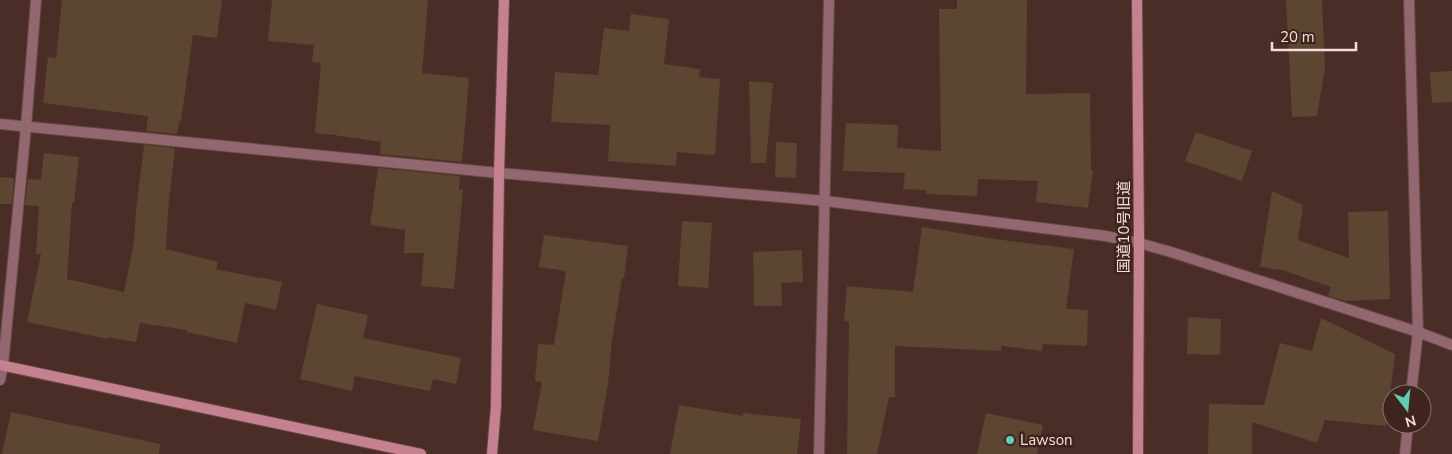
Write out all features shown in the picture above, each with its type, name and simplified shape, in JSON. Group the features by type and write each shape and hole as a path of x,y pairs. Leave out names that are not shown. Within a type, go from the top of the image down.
{"street":[{"path":"0,380 26,127 36,0"},
{"path":"492,454 496,406 499,173 504,0"},
{"path":"819,454 829,0"},
{"name":"国道10号旧道","path":"1138,0 1138,454"},
{"path":"1409,0 1418,332 1412,384"},
{"path":"0,124 499,173 825,201 1106,236 1139,243 1418,332 1452,345"},
{"path":"2,365 421,454"},
{"path":"1405,454 1407,434"}],"building":[{"path":"62,0 222,0 217,38 193,35 181,121 179,121 177,134 146,131 148,116 43,103 48,57 56,58"},
{"path":"272,0 428,0 422,73 469,78 462,162 380,154 381,142 315,133 321,63 312,62 314,45 268,41"},
{"path":"957,0 1027,0 1026,94 1090,93 1091,170 1093,170 1088,208 1036,202 1038,181 978,179 977,196 926,194 926,190 903,189 905,173 843,171 846,123 898,125 897,148 941,151 939,9 957,9"},
{"path":"1286,0 1322,0 1325,68 1317,116 1292,117"},
{"path":"631,14 669,19 664,64 700,69 699,77 720,79 715,155 677,152 676,166 608,161 610,125 551,122 555,72 598,75 604,28 629,31"},
{"path":"1452,71 1452,102 1432,103 1430,72"},
{"path":"749,81 773,83 766,163 751,163"},
{"path":"1196,132 1252,151 1242,181 1185,161"},
{"path":"776,142 797,143 796,178 775,177"},
{"path":"144,145 175,148 166,249 218,262 216,269 282,282 276,310 245,303 237,343 187,332 187,330 140,323 136,342 108,337 108,339 27,322 41,254 36,254 39,206 25,205 28,179 41,180 44,153 79,157 74,203 72,203 67,279 124,292 134,242"},
{"path":"378,168 460,176 459,189 463,190 454,289 421,286 424,253 404,253 405,230 370,225"},
{"path":"0,177 14,178 12,204 0,204"},
{"path":"1272,191 1303,205 1298,240 1349,258 1348,212 1388,211 1390,299 1345,301 1328,296 1331,287 1282,270 1260,267"},
{"path":"682,221 712,223 708,288 678,286"},
{"path":"922,227 1074,249 1066,309 1088,310 1087,346 1043,344 1042,351 1001,346 1001,351 895,346 895,397 889,397 877,454 847,454 849,322 844,321 847,286 913,292"},
{"path":"544,235 628,246 612,340 608,384 598,441 533,430 542,382 535,381 538,344 554,345 566,271 539,267"},
{"path":"802,250 803,282 781,283 782,306 754,306 753,252"},
{"path":"317,304 368,315 363,338 461,358 456,384 433,379 430,391 355,376 352,391 300,379"},
{"path":"1188,317 1221,319 1220,355 1187,354"},
{"path":"1321,318 1395,354 1391,384 1382,384 1382,426 1325,420 1317,443 1252,422 1252,454 1208,454 1209,404 1264,405 1280,343 1312,351"},
{"path":"679,405 743,416 743,413 801,419 797,454 670,454"},
{"path":"11,412 160,444 159,454 2,454"},
{"name":"Lawson","path":"986,413 1043,425 1037,454 977,454"}],"place":[{"name":"Lawson","path":"1010,440"}]}
